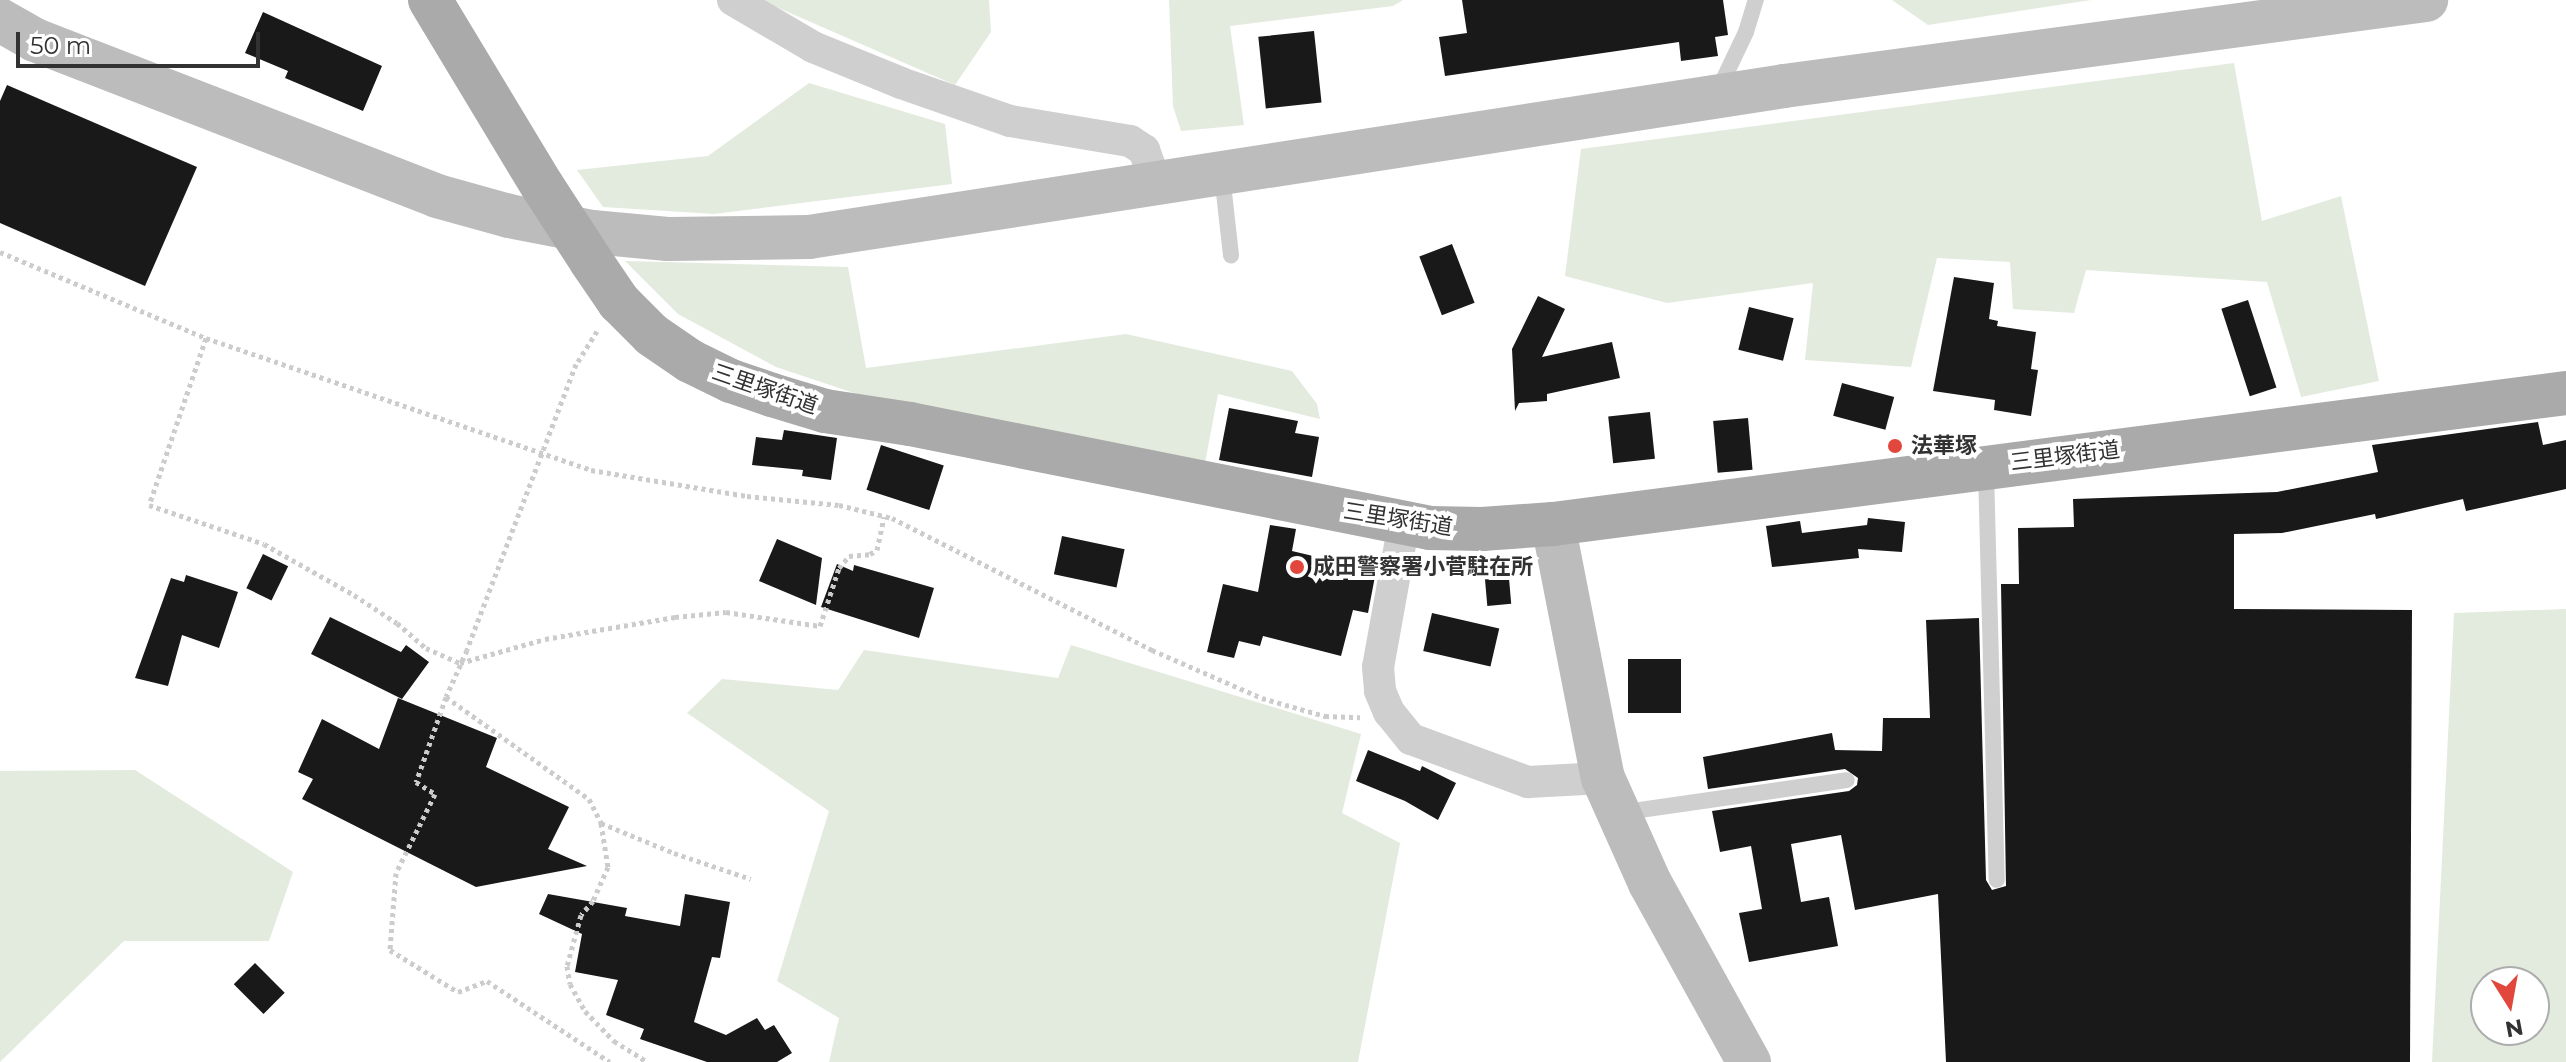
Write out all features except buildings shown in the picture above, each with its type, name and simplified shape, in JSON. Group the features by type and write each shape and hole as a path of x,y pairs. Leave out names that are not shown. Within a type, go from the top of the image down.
{"main road":[{"name":"三里塚街道","path":"430,0 543,187 619,302 652,335 690,361 731,381 825,411 910,424 1430,528 1482,529 1553,524 2566,393"}],"street":[{"path":"733,0 813,47 901,83 1010,121 1130,141 1144,150 1157,186"},
{"path":"4,23 35,40 397,182 509,216 592,232 668,239 809,237 1157,186 1714,98 2426,0"},
{"path":"1404,523 1378,667 1380,691 1389,712 1411,739 1528,782 1611,795"},
{"path":"1553,524 1611,795 1650,883 1749,1062"}],"lane":[{"path":"1714,98 1746,32 1756,0"},
{"path":"1222,175 1231,255"},
{"path":"1986,466 1997,880"},
{"path":"1611,795 1847,780"}],"path":[{"path":"0,252 206,338 591,470 747,496 839,505 884,517 940,540 1152,650 1262,698 1325,716 1359,717 1389,712"},
{"path":"610,1062 487,981 458,992 390,950 396,873 435,794 416,782 446,697 576,364 619,302"},
{"path":"206,338 149,505 264,544 354,595 397,623 426,648 460,663 545,639 675,617 726,612 820,626 839,568 849,556 870,554 877,550 884,517"},
{"path":"446,697 589,799 601,823 608,867 593,901 581,915 567,966 570,984 585,1011 614,1041 648,1062"},
{"path":"601,823 751,879"}],"shaded area":[{"path":"760,0 989,0 991,32 955,85"},
{"path":"1169,0 1403,0 1393,6 1230,26 1244,125 1181,131 1173,106"},
{"path":"1892,0 2091,0 1928,25"},
{"path":"2234,63 2262,221 2341,196 2379,381 2301,397 2267,282 2086,270 2074,313 2013,309 2010,262 1937,258 1911,367 1805,360 1813,283 1667,303 1565,276 1581,149"},
{"path":"809,83 945,124 952,184 714,214 603,207 577,170 708,156"},
{"path":"625,261 848,267 866,368 1126,334 1292,371 1317,404 1320,419 1218,394 1205,463 857,394 776,367 678,314"},
{"path":"2566,609 2566,1062 2432,1062 2454,613"},
{"path":"1071,645 1361,734 1342,813 1400,843 1358,1062 829,1062 839,1018 777,981 829,811 687,713 722,679 838,690 864,650 1058,678"},
{"path":"135,770 293,872 269,941 124,941 0,1062 0,771"}],"place":[{"name":"法華塚","path":"1895,446"},
{"name":"成田警察署小菅駐在所","path":"1297,567"}]}
